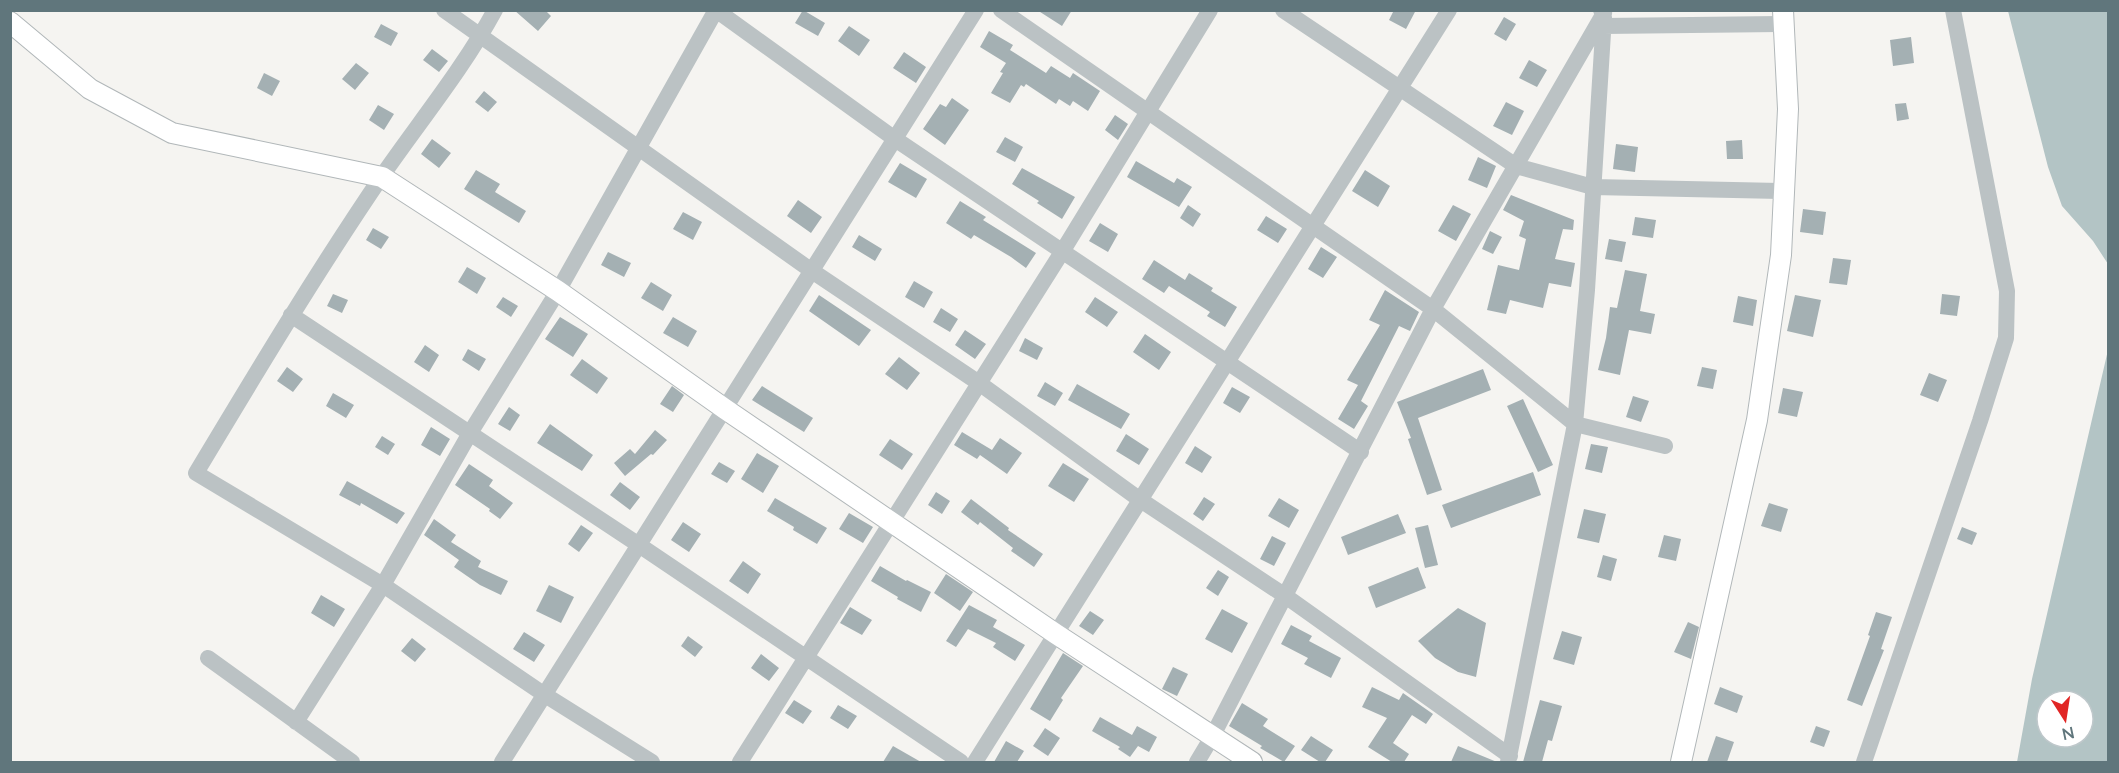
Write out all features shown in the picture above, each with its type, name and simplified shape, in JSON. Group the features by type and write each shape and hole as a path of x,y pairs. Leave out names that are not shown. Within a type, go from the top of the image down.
{"main road":[{"path":"1682,762 1757,420 1781,255 1788,109 1783,17"},
{"path":"10,22 90,89 172,133 382,177 558,291 725,409 1056,634 1252,762"}],"street":[{"path":"444,10 812,271 979,383 1139,499 1284,595 1509,759 1575,424 1587,290 1603,15"},
{"path":"495,10 480,37 382,177 291,315 196,473 383,585 545,694 652,762"},
{"path":"502,762 976,10"},
{"path":"1001,10 1433,309 1575,424 1665,446"},
{"path":"740,762 1062,252 1210,10"},
{"path":"1283,10 1516,166 1593,187 1785,191"},
{"path":"975,762 1449,10"},
{"path":"1864,762 1977,433 2006,338 2007,291 1953,10"},
{"path":"296,722 383,585 470,433 558,291 716,11 895,139 1361,452"},
{"path":"1603,15 1783,17"},
{"path":"1197,762 1361,452 1433,309 1603,15"},
{"path":"291,315 962,762"},
{"path":"207,658 352,762"}],"shaded area":[{"path":"2008,11 2108,11 2108,264 2093,241 2062,206 2048,167"},
{"path":"2108,350 2108,762 2017,762 2032,679"}],"building":[{"path":"514,10 545,10 551,16 538,31"},
{"path":"803,10 825,23 818,36 795,23"},
{"path":"1037,10 1072,10 1062,26"},
{"path":"1394,10 1416,10 1406,29 1389,20"},
{"path":"1504,17 1516,24 1506,41 1494,34"},
{"path":"381,24 398,33 391,46 374,37"},
{"path":"849,26 870,40 859,56 838,41"},
{"path":"989,31 1013,45 1010,50 1046,73 1051,66 1070,78 1073,73 1100,91 1088,111 1073,101 1070,106 1059,99 1056,104 1026,84 1024,87 1021,85 1010,103 991,93 1006,63 980,47"},
{"path":"1911,37 1914,63 1893,66 1890,40"},
{"path":"432,49 448,61 439,72 423,60"},
{"path":"904,52 926,67 916,83 893,68"},
{"path":"1529,60 1547,70 1537,87 1519,78"},
{"path":"356,63 369,73 355,90 342,79"},
{"path":"264,73 280,81 272,96 257,88"},
{"path":"484,91 497,102 488,112 475,102"},
{"path":"952,98 969,110 945,145 923,129 940,104 946,107"},
{"path":"1506,102 1524,111 1512,135 1493,126"},
{"path":"1906,103 1909,119 1897,121 1895,104"},
{"path":"378,105 394,114 384,130 369,120"},
{"path":"1115,115 1128,124 1118,140 1105,130"},
{"path":"1005,137 1023,147 1015,162 996,152"},
{"path":"432,139 451,153 439,168 421,154"},
{"path":"1742,140 1743,159 1727,159 1726,141"},
{"path":"1616,144 1638,147 1635,172 1613,169"},
{"path":"1478,157 1496,166 1487,188 1468,180"},
{"path":"1136,161 1174,183 1177,178 1192,187 1179,207 1127,177"},
{"path":"900,163 927,179 916,198 888,182"},
{"path":"1022,168 1075,197 1062,219 1012,184"},
{"path":"476,170 500,184 495,192 526,211 519,223 464,189"},
{"path":"1365,170 1390,186 1378,207 1352,191"},
{"path":"1511,195 1574,220 1573,230 1563,229 1555,259 1575,263 1571,287 1549,283 1543,308 1510,300 1506,314 1487,310 1498,265 1519,270 1526,239 1519,236 1524,221 1503,210"},
{"path":"798,200 822,217 811,233 787,216"},
{"path":"960,201 986,217 983,220 1036,253 1026,268 974,235 971,239 946,223"},
{"path":"1188,205 1201,214 1193,227 1180,218"},
{"path":"1453,205 1471,214 1456,241 1438,231"},
{"path":"1803,209 1826,212 1823,235 1800,232"},
{"path":"683,212 702,222 693,240 673,229"},
{"path":"1266,216 1287,229 1278,243 1257,230"},
{"path":"1635,217 1656,220 1653,238 1632,235"},
{"path":"1100,223 1118,234 1108,252 1089,241"},
{"path":"373,228 389,237 381,249 366,240"},
{"path":"1490,231 1502,237 1493,254 1482,249"},
{"path":"859,235 882,249 875,261 852,247"},
{"path":"1609,239 1626,242 1622,262 1605,259"},
{"path":"1321,247 1337,257 1323,278 1308,269"},
{"path":"608,252 631,263 624,277 601,265"},
{"path":"1833,258 1851,260 1847,285 1829,283"},
{"path":"1154,260 1185,280 1189,273 1213,288 1211,291 1237,307 1225,327 1207,316 1210,312 1169,286 1164,293 1142,279"},
{"path":"467,267 486,278 477,294 458,282"},
{"path":"1625,270 1647,274 1640,311 1655,314 1651,334 1629,330 1620,375 1598,370 1606,338 1610,307 1617,308"},
{"path":"914,281 933,292 924,308 905,297"},
{"path":"651,282 672,295 663,311 641,298"},
{"path":"1385,290 1419,312 1410,331 1399,326 1361,401 1368,406 1354,429 1338,419 1358,385 1347,380 1380,325 1369,320"},
{"path":"333,294 348,300 342,313 327,306"},
{"path":"1942,294 1960,296 1957,316 1940,314"},
{"path":"819,295 871,330 859,346 809,311"},
{"path":"1795,295 1821,300 1813,337 1787,331"},
{"path":"1738,296 1757,300 1753,326 1733,322"},
{"path":"503,297 518,306 511,317 496,307"},
{"path":"1095,297 1118,312 1107,327 1085,312"},
{"path":"941,308 958,319 950,332 933,322"},
{"path":"560,317 588,334 573,357 545,339"},
{"path":"673,317 697,331 688,347 663,333"},
{"path":"965,330 986,344 975,359 955,345"},
{"path":"1145,334 1171,352 1159,370 1133,352"},
{"path":"1025,338 1043,348 1037,360 1019,351"},
{"path":"425,345 439,355 429,372 414,362"},
{"path":"468,349 486,359 479,371 462,360"},
{"path":"899,357 920,373 907,390 885,374"},
{"path":"582,359 608,378 597,394 570,375"},
{"path":"287,367 303,379 293,392 277,381"},
{"path":"1702,367 1717,370 1713,389 1697,386"},
{"path":"1483,369 1491,390 1418,418 1442,490 1427,495 1408,439 1411,438 1397,402"},
{"path":"1929,373 1947,380 1938,402 1920,395"},
{"path":"1045,382 1063,393 1055,406 1037,396"},
{"path":"1077,384 1130,414 1121,429 1068,400"},
{"path":"672,386 684,395 673,412 660,404"},
{"path":"762,386 813,418 804,432 752,400"},
{"path":"1232,387 1250,397 1240,413 1223,403"},
{"path":"1783,388 1803,392 1797,417 1778,413"},
{"path":"333,393 354,405 346,418 326,406"},
{"path":"1633,396 1649,401 1641,422 1626,417"},
{"path":"1523,399 1553,465 1538,472 1507,406"},
{"path":"509,407 520,415 510,431 498,424"},
{"path":"550,424 593,455 582,471 537,443"},
{"path":"431,427 450,439 440,456 421,445"},
{"path":"655,430 667,440 653,455 651,454 625,476 614,463 630,449 635,454"},
{"path":"962,432 992,450 1000,438 1022,453 1007,474 980,455 977,459 954,445"},
{"path":"1126,434 1149,449 1139,465 1116,451"},
{"path":"382,436 395,444 388,455 375,447"},
{"path":"890,439 913,454 902,470 879,455"},
{"path":"1591,444 1608,447 1602,473 1585,469"},
{"path":"1195,446 1212,457 1202,473 1185,463"},
{"path":"757,453 779,466 763,493 741,479"},
{"path":"719,462 735,471 727,483 711,474"},
{"path":"1063,463 1089,479 1074,502 1048,486"},
{"path":"469,464 493,480 489,486 513,503 500,519 489,511 490,509 455,485"},
{"path":"1533,472 1541,495 1451,528 1442,505"},
{"path":"347,481 405,513 397,524 361,503 360,506 339,495"},
{"path":"620,482 640,497 630,510 610,495"},
{"path":"936,492 950,501 942,514 928,505"},
{"path":"1204,497 1215,504 1203,521 1193,514"},
{"path":"775,498 827,528 817,544 767,511"},
{"path":"1279,498 1299,510 1289,528 1268,516"},
{"path":"971,499 1009,528 1008,530 1043,554 1034,567 1011,551 1013,548 980,522 978,525 961,512"},
{"path":"1769,503 1788,509 1781,532 1761,526"},
{"path":"1584,509 1606,514 1599,543 1577,538"},
{"path":"849,513 873,527 863,543 839,529"},
{"path":"1398,514 1406,533 1348,555 1341,537"},
{"path":"434,519 456,535 451,542 481,561 478,567 508,581 501,595 480,585 454,567 459,560 424,535"},
{"path":"683,522 701,534 689,552 671,540"},
{"path":"581,525 593,533 579,552 568,544"},
{"path":"1428,525 1438,565 1425,568 1415,528"},
{"path":"1962,527 1977,533 1972,545 1957,539"},
{"path":"1664,535 1681,539 1676,561 1658,557"},
{"path":"1272,536 1286,543 1274,566 1260,559"},
{"path":"1603,555 1617,559 1611,581 1597,577"},
{"path":"743,561 761,574 748,594 729,581"},
{"path":"880,566 931,592 921,612 871,581"},
{"path":"1418,567 1426,588 1376,608 1368,587"},
{"path":"1218,570 1229,577 1218,596 1206,588"},
{"path":"946,574 973,592 960,611 934,593"},
{"path":"549,585 574,597 561,623 536,611"},
{"path":"321,595 345,609 334,627 311,613"},
{"path":"969,605 997,620 993,627 1025,645 1015,661 993,647 996,643 968,629 956,647 946,641"},
{"path":"850,607 872,620 862,635 840,623"},
{"path":"1458,608 1486,623 1476,677 1458,672 1435,658 1418,641"},
{"path":"1222,609 1248,623 1232,653 1205,639"},
{"path":"1090,611 1104,620 1093,635 1079,626"},
{"path":"1876,612 1892,617 1881,649 1884,650 1862,706 1847,700 1870,636 1868,635"},
{"path":"1688,622 1699,627 1691,659 1674,652"},
{"path":"1291,625 1312,636 1309,641 1341,658 1331,678 1304,664 1308,658 1281,644"},
{"path":"1562,631 1582,637 1574,665 1553,659"},
{"path":"524,632 545,645 534,662 513,649"},
{"path":"688,636 703,647 695,657 681,646"},
{"path":"412,638 426,649 415,662 401,651"},
{"path":"1063,653 1083,666 1061,698 1063,700 1050,721 1030,709"},
{"path":"761,654 779,668 769,681 751,668"},
{"path":"1173,667 1188,674 1177,696 1162,689"},
{"path":"1372,687 1399,700 1403,693 1433,714 1426,724 1412,715 1393,743 1409,754 1404,762 1392,762 1368,747 1387,718 1362,707"},
{"path":"1720,687 1743,696 1737,713 1714,704"},
{"path":"794,700 812,711 803,724 785,713"},
{"path":"1540,700 1562,706 1552,741 1548,740 1542,762 1523,762"},
{"path":"1242,703 1268,719 1263,726 1295,746 1284,762 1229,726"},
{"path":"838,705 857,716 848,729 830,718"},
{"path":"1100,717 1132,735 1137,726 1157,737 1149,752 1138,746 1130,757 1118,749 1120,747 1092,731"},
{"path":"1816,726 1830,731 1824,747 1810,742"},
{"path":"1045,728 1060,738 1048,756 1033,746"},
{"path":"1311,736 1333,750 1325,762 1320,762 1301,750"},
{"path":"1716,736 1734,742 1727,762 1707,762"},
{"path":"1006,741 1024,751 1017,762 994,762"},
{"path":"893,746 921,762 883,762"},
{"path":"1458,746 1497,762 1451,762"}]}
